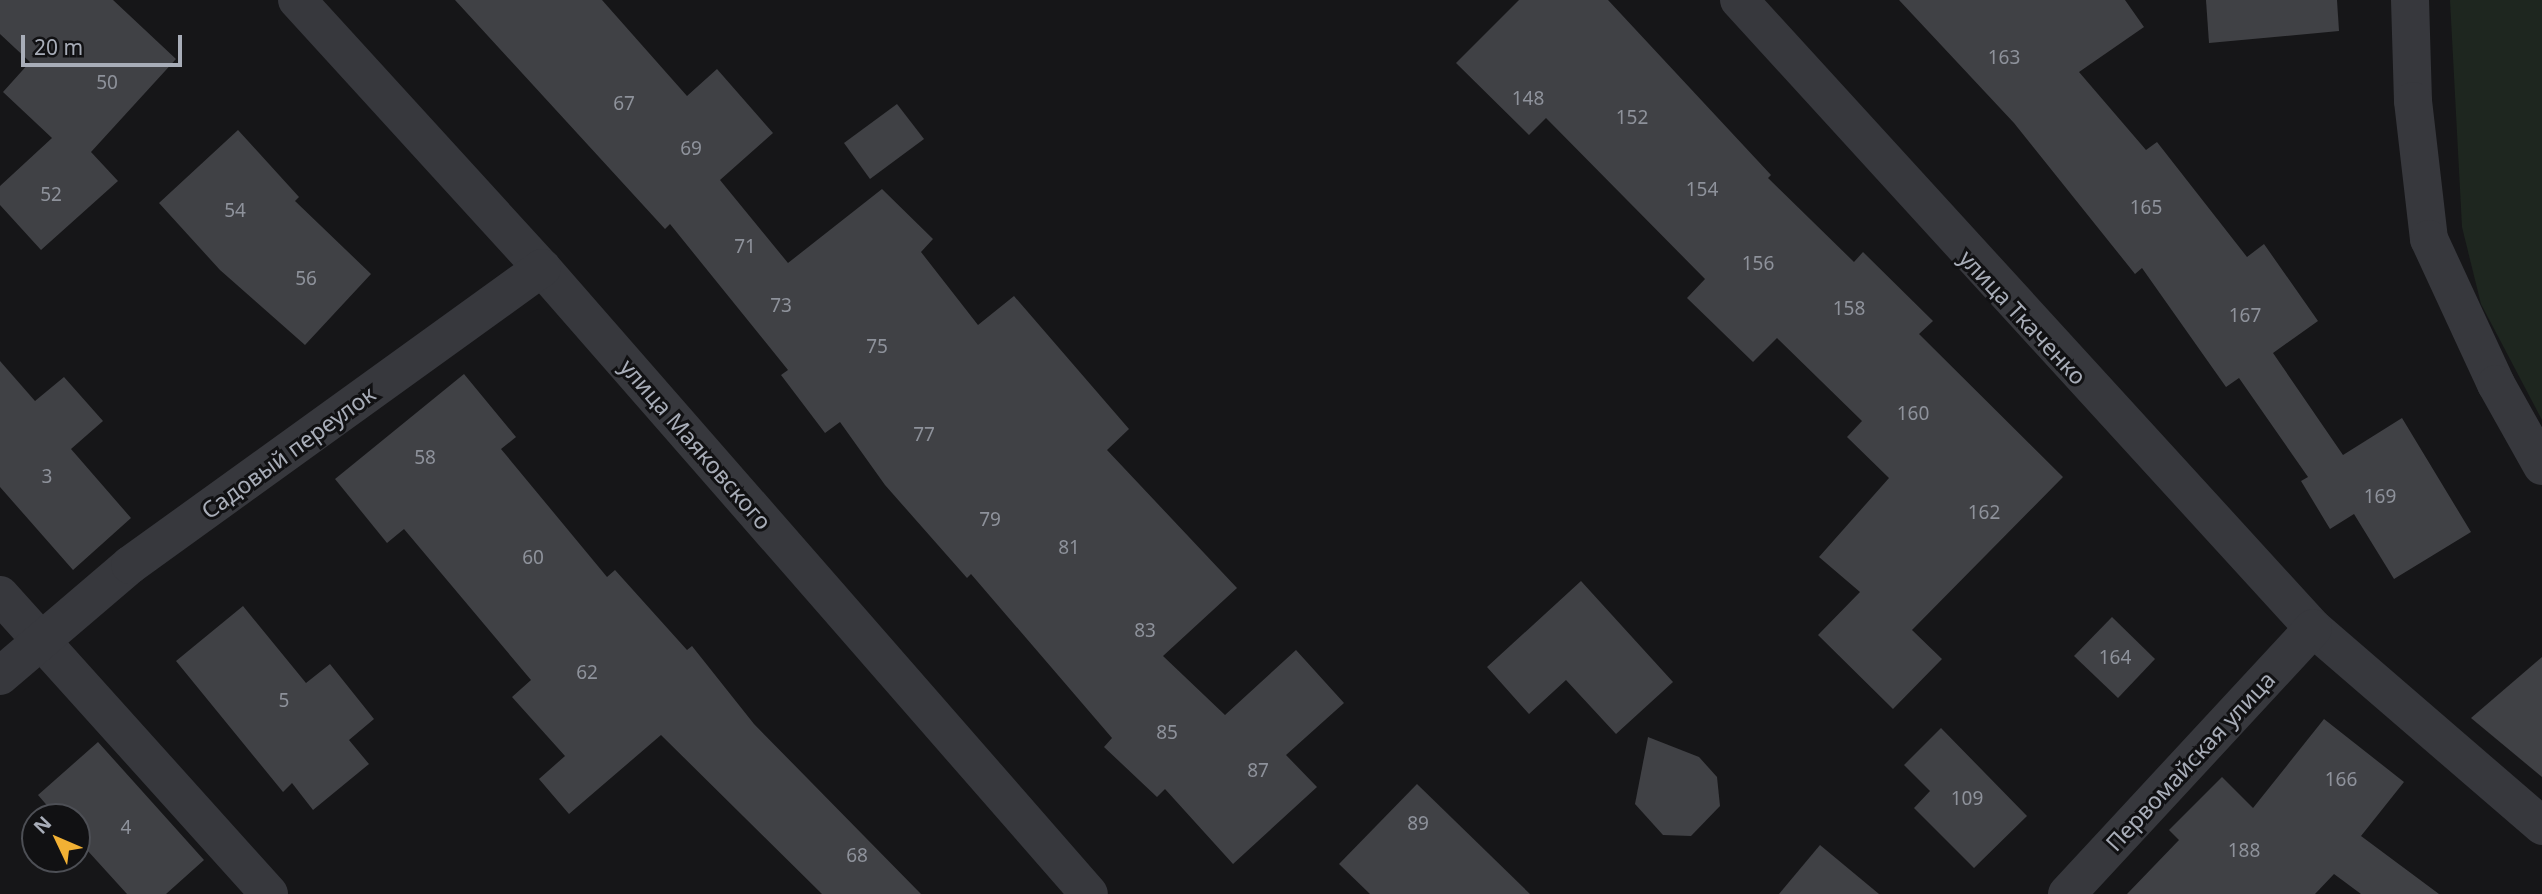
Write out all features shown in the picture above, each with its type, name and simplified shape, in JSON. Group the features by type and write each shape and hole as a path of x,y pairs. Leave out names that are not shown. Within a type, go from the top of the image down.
{"street":[{"name":"улица Маяковского","path":"297,0 542,268 1089,894"},
{"name":"улица Ткаченко","path":"1739,0 2313,628 2542,826"},
{"path":"2410,0 2413,101 2429,239 2496,384 2542,466"},
{"name":"Садовый переулок","path":"0,676 130,565 542,268"},
{"path":"0,595 39,642 269,894"},
{"name":"Первомайская улица","path":"2067,894 2313,628"}],"shaded area":[{"path":"2450,0 2542,0 2542,420 2481,304 2462,227"}],"building":[{"path":"0,0 113,0 176,59 91,152 118,181 41,250 0,205 0,186 52,138 3,92 30,62 0,34"},
{"path":"455,0 602,0 687,96 717,69 773,133 720,180 788,263 882,189 933,239 921,252 978,325 1014,296 1129,429 1107,450 1237,588 1163,656 1225,715 1296,650 1344,703 1286,755 1317,787 1233,864 1165,789 1157,797 1104,747 1112,738 971,574 967,578 885,485 840,422 825,433 781,375 788,370 670,224 665,229"},
{"path":"1519,0 1608,0 1771,175 1768,178 1854,262 1863,252 1933,321 1919,334 2063,477 1912,630 1942,659 1893,709 1818,635 1860,592 1819,557 1889,478 1847,437 1862,421 1777,338 1753,362 1687,298 1705,279 1546,118 1529,135 1456,63"},
{"path":"1899,0 2125,0 2144,27 2079,72 2146,150 2157,142 2247,257 2264,244 2318,321 2273,353 2343,455 2402,418 2471,532 2394,579 2354,514 2330,529 2301,481 2308,477 2239,378 2226,387 2142,268 2135,274 2014,123"},
{"path":"2206,0 2337,0 2339,31 2209,43"},
{"path":"897,104 924,139 870,179 844,143"},
{"path":"238,130 299,197 295,201 371,274 305,345 220,270 159,203"},
{"path":"0,361 35,401 64,377 103,421 71,449 131,518 73,570 0,487"},
{"path":"464,374 516,437 501,449 607,577 615,570 687,650 692,646 754,724 921,894 822,894 661,735 569,814 539,779 565,756 512,697 531,680 404,529 387,543 335,479"},
{"path":"1581,581 1673,682 1616,734 1566,680 1529,714 1487,667"},
{"path":"243,606 306,683 330,664 374,719 349,740 369,764 313,810 292,783 283,792 176,661"},
{"path":"2112,617 2155,659 2118,698 2074,656"},
{"path":"2542,657 2542,777 2471,718"},
{"path":"2324,719 2404,782 2361,836 2439,894 2361,894 2334,874 2315,894 2127,894 2179,840 2169,830 2222,777 2253,808"},
{"path":"1941,728 2027,816 1974,868 1914,808 1930,791 1904,765"},
{"path":"1648,737 1699,757 1717,777 1720,806 1691,836 1663,835 1635,804"},
{"path":"98,742 204,860 166,894 127,894 91,854 91,803 45,803 38,795"},
{"path":"1417,784 1530,894 1370,894 1339,864"},
{"path":"1820,845 1879,894 1779,894"}]}
